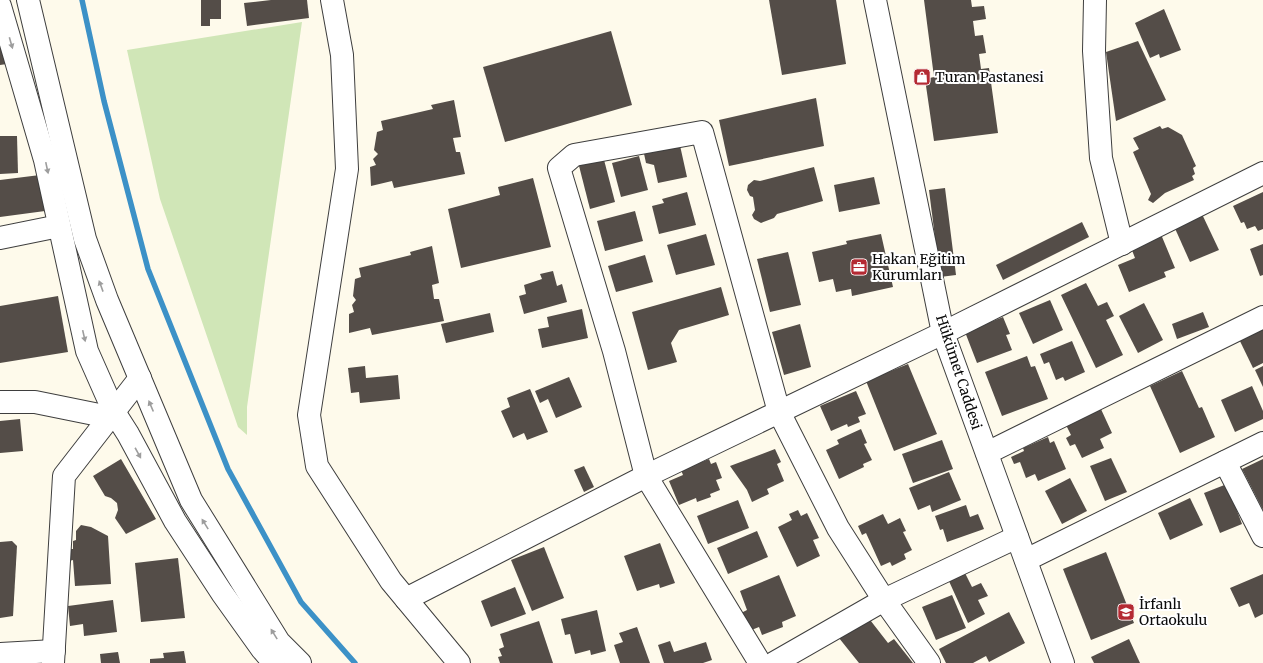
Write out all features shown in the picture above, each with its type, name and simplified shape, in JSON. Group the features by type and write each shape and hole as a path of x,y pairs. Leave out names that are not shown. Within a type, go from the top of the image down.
{"street":[{"path":"28,0 85,239 107,300 191,500 279,642 300,663"},
{"path":"332,0 342,54 347,169 309,415 317,466 391,581 460,663"},
{"name":"Hükümet Caddesi","path":"876,0 943,333 1063,663"},
{"path":"1095,0 1094,51 1101,158 1122,244"},
{"path":"0,6 46,160 87,351 111,415 128,434 179,527 222,593 262,649 274,663"},
{"path":"760,663 646,476 614,351 559,168 574,154 702,132 778,412 838,528 884,600 929,663"},
{"path":"406,599 646,476 943,333 1263,174"},
{"path":"0,238 59,226"},
{"path":"986,453 1263,317"},
{"path":"0,654 54,657 64,476 140,378"},
{"path":"0,402 35,402 111,415"},
{"path":"1026,560 1263,443"},
{"path":"1225,462 1263,536"},
{"path":"774,663 884,600 1017,537"}],"green space":[{"path":"302,22 247,407 247,435 238,427 160,199 127,50"}],"building":[{"path":"201,0 221,0 221,19 210,19 210,26 201,26"},
{"path":"271,0 307,0 309,18 247,26 244,3"},
{"path":"769,0 836,0 846,64 782,75"},
{"path":"924,0 971,0 972,7 984,6 986,19 973,21 975,36 983,35 986,53 979,54 981,69 989,68 998,133 934,141 925,79 934,77"},
{"path":"1164,9 1181,50 1160,58 1159,54 1150,58 1135,23"},
{"path":"611,31 632,105 505,142 483,67"},
{"path":"0,38 7,64 0,65"},
{"path":"1138,41 1166,100 1116,121 1106,52"},
{"path":"816,98 824,146 729,166 719,120"},
{"path":"454,100 461,137 453,138 456,152 460,152 465,174 394,188 392,181 371,186 370,167 376,165 373,159 378,154 374,150 377,132 383,130 381,121 433,109 431,105"},
{"path":"1160,126 1162,129 1168,127 1182,135 1196,166 1193,168 1195,174 1192,176 1194,180 1165,193 1153,203 1148,200 1151,194 1133,152 1139,149 1133,138"},
{"path":"0,136 17,136 18,173 0,174"},
{"path":"679,141 687,177 658,183 654,165 646,163 643,149"},
{"path":"603,156 615,202 590,209 578,162"},
{"path":"639,156 648,190 621,197 612,163"},
{"path":"814,167 823,201 777,214 774,218 761,223 754,219 752,215 755,210 753,197 750,196 747,190 748,185 754,180 760,181"},
{"path":"40,175 45,211 0,217 0,180"},
{"path":"874,177 880,204 839,212 834,185"},
{"path":"533,178 551,247 461,268 448,209 500,195 498,187"},
{"path":"945,188 956,275 940,277 929,190"},
{"path":"687,192 696,225 659,234 652,206 664,203 662,199"},
{"path":"1263,192 1263,229 1258,231 1255,226 1247,229 1244,222 1241,223 1233,206"},
{"path":"635,211 643,241 605,251 597,221"},
{"path":"1201,212 1219,250 1190,262 1173,224"},
{"path":"1082,222 1089,237 1003,280 996,265"},
{"path":"1160,232 1175,268 1164,272 1166,277 1129,292 1118,265 1135,258 1130,245"},
{"path":"706,234 715,265 676,275 667,245"},
{"path":"881,234 893,287 852,296 851,289 836,292 833,279 819,282 812,252 847,244 846,241"},
{"path":"1263,244 1263,275 1260,276 1250,249"},
{"path":"432,246 439,283 432,285 434,299 439,299 444,321 372,335 370,328 349,333 349,314 354,312 352,305 356,300 353,296 355,279 361,277 359,268 411,255 410,252"},
{"path":"788,252 801,305 770,312 757,259"},
{"path":"645,255 653,282 616,292 608,266"},
{"path":"553,271 557,286 562,284 567,302 524,314 519,296 526,294 524,285 542,279 540,274"},
{"path":"1086,283 1098,306 1107,302 1114,316 1106,320 1123,355 1096,368 1061,295"},
{"path":"721,287 729,315 679,330 671,343 677,362 648,370 632,312"},
{"path":"58,296 68,352 0,363 0,306"},
{"path":"1050,300 1063,330 1033,344 1019,313"},
{"path":"1144,303 1163,340 1138,353 1119,316"},
{"path":"582,309 588,338 542,348 538,329 549,327 547,317"},
{"path":"1203,312 1209,327 1177,339 1172,324"},
{"path":"490,313 494,332 446,343 441,324"},
{"path":"1003,317 1010,334 1006,335 1012,350 977,363 965,332"},
{"path":"800,324 811,367 784,375 772,332"},
{"path":"1263,325 1263,363 1253,368 1238,337"},
{"path":"1072,341 1085,372 1065,381 1063,377 1056,380 1049,362 1044,364 1040,354"},
{"path":"1027,356 1031,367 1035,366 1048,399 1002,416 985,372"},
{"path":"908,364 937,434 894,451 866,381"},
{"path":"365,366 366,378 398,375 400,399 360,403 359,392 351,393 348,368"},
{"path":"1263,366 1263,387 1255,370"},
{"path":"1182,371 1199,408 1202,407 1215,437 1180,453 1150,386"},
{"path":"569,377 582,407 556,418 548,399 540,403 535,391"},
{"path":"1252,386 1263,411 1263,419 1235,432 1221,400"},
{"path":"530,389 548,432 527,440 524,433 513,438 501,411 510,407 507,398"},
{"path":"856,391 866,414 858,417 860,422 848,427 847,424 831,431 820,406"},
{"path":"1100,407 1112,433 1100,439 1104,448 1082,458 1075,444 1070,446 1066,438 1071,435 1065,423"},
{"path":"20,419 23,451 0,453 0,421"},
{"path":"861,429 867,443 864,444 872,460 863,464 864,467 839,479 826,450 839,444 837,440"},
{"path":"1048,437 1050,443 1054,441 1066,469 1038,481 1035,474 1026,478 1020,462 1014,464 1011,457 1024,451 1023,448"},
{"path":"942,440 953,469 913,483 902,454"},
{"path":"775,449 781,462 777,464 784,481 767,489 769,494 752,502 747,490 730,466"},
{"path":"1111,458 1127,492 1105,501 1090,466"},
{"path":"121,459 156,519 126,534 115,518 118,510 117,503 111,498 105,496 93,476"},
{"path":"709,459 711,464 716,462 722,478 716,480 720,490 710,494 711,497 697,502 696,498 679,505 669,481 683,475 681,470"},
{"path":"1263,459 1263,510 1242,469"},
{"path":"584,466 594,487 584,492 574,470"},
{"path":"949,472 961,500 932,512 930,505 918,510 909,488"},
{"path":"1070,478 1087,511 1062,524 1045,491"},
{"path":"1227,484 1242,524 1220,533 1204,493"},
{"path":"1190,498 1203,525 1170,540 1158,513"},
{"path":"738,500 749,528 708,544 697,516"},
{"path":"966,505 970,517 978,514 984,529 947,542 943,529 940,530 935,516"},
{"path":"798,510 801,516 807,513 819,538 813,540 820,556 797,567 778,527 792,520 789,514"},
{"path":"883,514 888,524 900,518 906,531 903,532 912,550 904,554 906,559 892,566 890,562 881,566 866,533 862,535 858,526"},
{"path":"81,525 91,527 108,536 111,584 75,586 73,560 69,561 68,549 73,549 73,541 76,540 76,531"},
{"path":"757,531 768,557 728,574 717,548"},
{"path":"12,541 17,546 13,616 0,618 0,542"},
{"path":"660,543 675,583 660,588 659,584 637,591 624,556"},
{"path":"544,547 564,598 532,611 511,560"},
{"path":"1106,552 1134,623 1091,640 1063,569"},
{"path":"178,558 185,618 141,622 135,563"},
{"path":"964,571 972,587 981,583 988,596 978,600 985,614 968,623 948,579"},
{"path":"1263,574 1263,614 1255,618 1249,603 1239,607 1230,588"},
{"path":"779,575 796,616 782,622 783,627 762,635 759,627 749,631 741,613 747,610 740,591"},
{"path":"515,587 526,614 491,627 481,601"},
{"path":"952,595 966,628 936,640 922,607"},
{"path":"113,600 117,632 84,636 83,624 70,626 68,606"},
{"path":"597,610 606,651 591,655 590,650 575,654 570,634 565,635 561,619"},
{"path":"1009,612 1025,643 989,662 986,656 973,663 946,663 939,649"},
{"path":"867,616 888,643 894,639 913,663 859,663 839,638"},
{"path":"539,621 553,663 500,663 498,657 502,656 499,649 504,647 500,634"},
{"path":"637,627 650,663 620,663 614,645 623,642 619,633"},
{"path":"1129,639 1140,663 1094,663 1091,657"},
{"path":"670,641 674,652 706,642 712,660 703,663 664,663 658,645"},
{"path":"184,651 186,663 150,663 150,659 164,658 163,653"},
{"path":"118,652 120,663 101,663 100,654"}],"waterway":[{"path":"82,0 104,101 148,269 228,469 301,602 355,663"}],"place":[{"name":"Turan Pastanesi","path":"922,77"},
{"name":"Hakan Eğitim Kurumları","path":"859,267"},
{"name":"İrfanlı Ortaokulu","path":"1126,612"}]}
